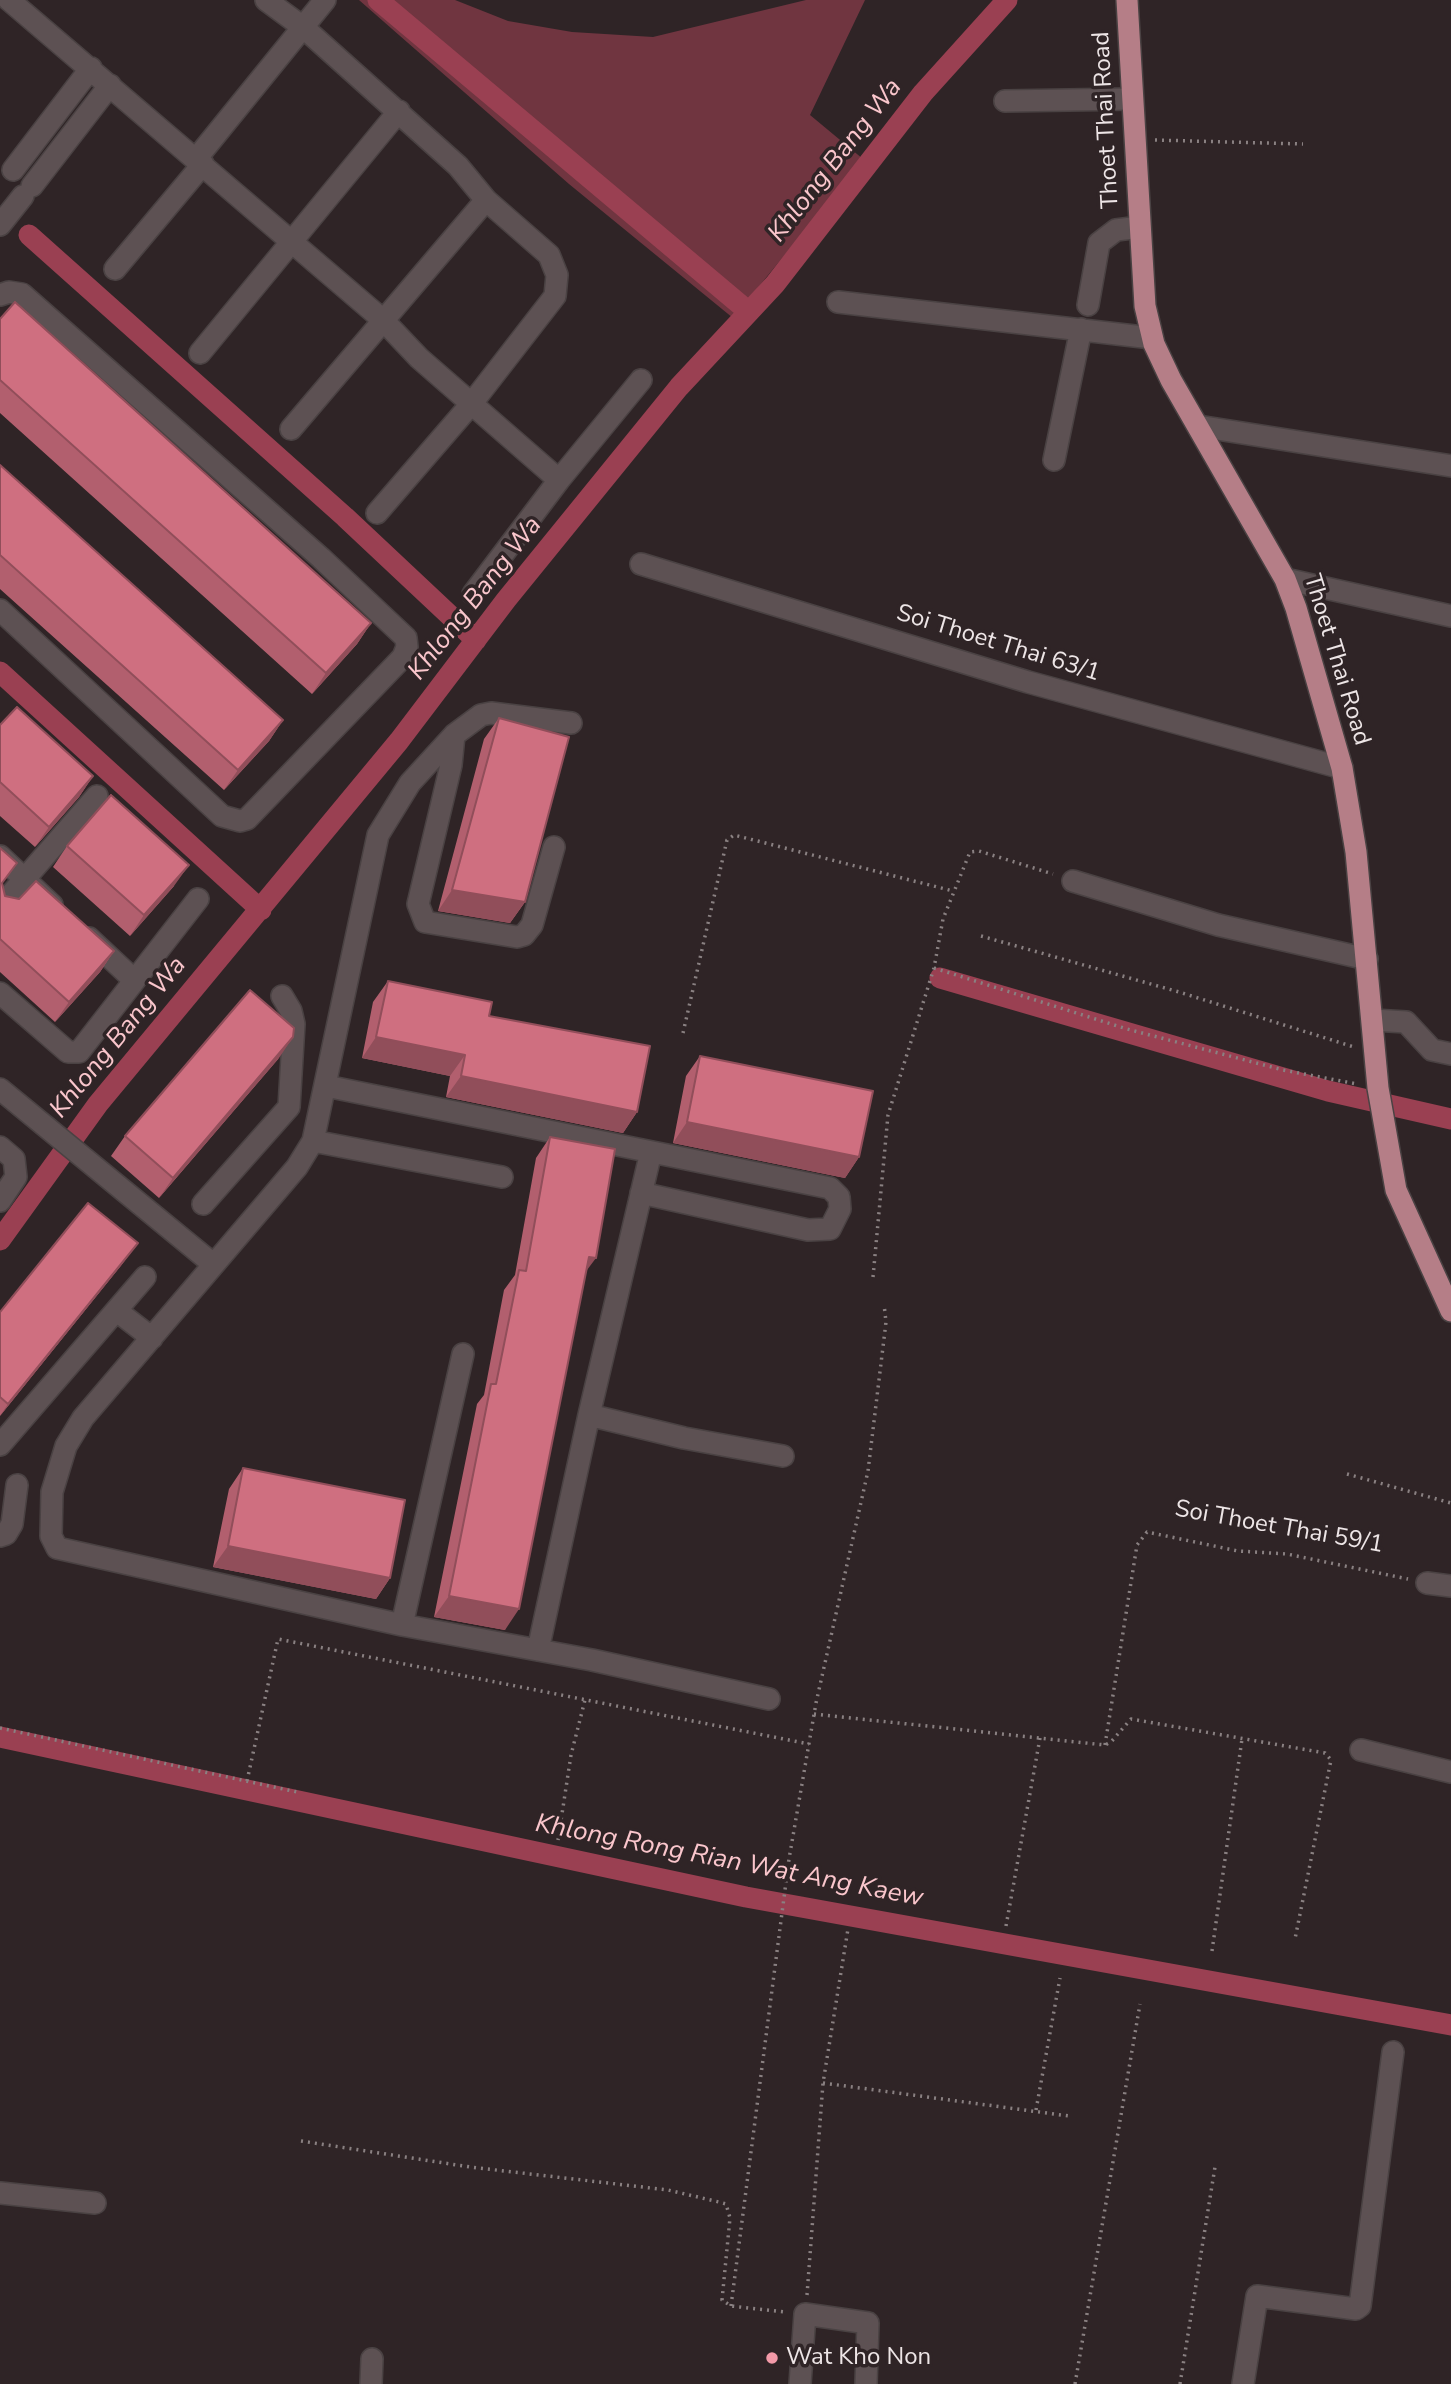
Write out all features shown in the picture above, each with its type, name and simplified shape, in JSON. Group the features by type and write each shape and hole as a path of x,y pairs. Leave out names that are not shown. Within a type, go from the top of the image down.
{"main road":[{"name":"Thoet Thai Road","path":"1127,0 1145,306 1152,338 1171,380 1285,579 1296,608 1342,768 1356,852 1379,1092 1387,1124 1396,1190 1451,1311"}],"street":[{"path":"9,0 383,320 419,358 559,480"},
{"path":"266,0 303,28 458,166 486,200 549,255 557,275 555,296 472,403 377,513"},
{"path":"115,269 325,0"},
{"path":"6,178 91,68"},
{"path":"0,225 110,85"},
{"path":"1005,101 1132,99"},
{"path":"200,353 398,111"},
{"path":"291,429 486,200"},
{"path":"1088,305 1099,243 1116,230 1140,227"},
{"path":"0,295 9,292 22,295 321,558 406,638 407,647 403,657 247,818 240,821 222,816 0,610"},
{"path":"838,302 1152,338"},
{"path":"1054,460 1081,330"},
{"path":"473,594 559,480 641,380"},
{"path":"1198,426 1451,466"},
{"name":"Soi Thoet Thai 63/1","path":"641,564 1028,682 1342,768"},
{"path":"1285,579 1451,616"},
{"path":"571,723 491,713 471,720 410,783 378,835 313,1141 297,1167 83,1418 66,1446 52,1492 51,1536 57,1548 402,1625 538,1650 769,1699"},
{"path":"454,735 451,765 418,904 425,922 517,937 524,935 532,925 554,847"},
{"path":"0,907 97,796"},
{"path":"0,856 134,980"},
{"path":"1073,881 1218,926 1367,959"},
{"path":"0,993 68,1052 79,1052 198,899"},
{"path":"203,1204 289,1107 295,1024 282,996"},
{"path":"1373,1020 1406,1022 1432,1050 1451,1054"},
{"path":"326,1086 830,1188 839,1197 840,1209 830,1228 808,1230 641,1193"},
{"path":"0,1089 214,1264"},
{"path":"289,1107 320,1116"},
{"path":"313,1141 502,1177"},
{"path":"0,1147 13,1159 16,1177 0,1201"},
{"path":"538,1650 589,1415 651,1152"},
{"path":"0,1445 145,1277"},
{"path":"117,1311 152,1338"},
{"path":"402,1625 463,1354"},
{"path":"589,1415 684,1438 783,1456"},
{"path":"0,1536 6,1534 12,1524 9,1484 52,1492"},
{"path":"1427,1583 1451,1587"},
{"path":"1361,1750 1451,1772"},
{"path":"1243,2384 1257,2296 1356,2308 1360,2306 1393,2052"},
{"path":"0,2193 95,2203"},
{"path":"800,2384 805,2314 868,2323 866,2384"},
{"path":"371,2384 372,2359"}],"path":[{"path":"1135,140 1303,144"},
{"path":"682,1033 727,840 734,835 953,891"},
{"path":"873,1277 888,1115 934,968 943,919 970,852 974,850 1073,881"},
{"path":"981,936 1179,992 1376,1054"},
{"path":"934,968 1140,1032 1379,1092"},
{"path":"731,2306 789,1859 814,1714 868,1471 886,1322 884,1304"},
{"path":"1347,1474 1451,1503"},
{"name":"Soi Thoet Thai 59/1","path":"1105,1745 1137,1545 1147,1532 1238,1551 1287,1554 1427,1583"},
{"path":"247,1781 278,1639 809,1744"},
{"path":"558,1840 571,1755 585,1700"},
{"path":"814,1714 1105,1745 1111,1742 1131,1719 1325,1754 1331,1760 1295,1939"},
{"path":"0,1728 297,1791"},
{"path":"1006,1926 1040,1738"},
{"path":"1212,1951 1242,1739"},
{"path":"301,2141 470,2167 668,2190 726,2204 730,2218 722,2301 731,2306 805,2314 823,2083 848,1928"},
{"path":"1036,2110 1060,1978"},
{"path":"1075,2384 1140,2004"},
{"path":"823,2083 1069,2116"},
{"path":"1180,2384 1215,2167"}],"shaded area":[{"path":"359,0 455,0 508,21 572,32 653,37 806,0 865,0 810,115 863,159 733,318 569,184"}],"building":[{"path":"15,302 371,623 326,673 0,380 0,319"},
{"path":"0,465 283,720 238,770 0,555"},
{"path":"17,707 93,776 49,827 0,782 0,725"},
{"path":"499,718 569,737 525,902 452,890"},
{"path":"111,795 189,865 144,915 67,846"},
{"path":"0,848 17,863 2,883 5,896 19,899 36,881 114,951 69,1002 0,939"},
{"path":"388,981 492,1002 489,1016 650,1046 637,1112 461,1076 465,1055 376,1037"},
{"path":"250,990 294,1028 293,1037 173,1178 125,1136"},
{"path":"700,1056 873,1091 859,1157 687,1122"},
{"path":"550,1137 615,1149 596,1258 589,1257 519,1609 449,1596 491,1384 496,1384 519,1270 526,1271"},
{"path":"88,1203 138,1243 8,1404 0,1397 0,1312"},
{"path":"243,1468 405,1500 390,1578 228,1546"}],"waterway":[{"path":"378,0 749,312"},
{"name":"Khlong Bang Wa","path":"0,1240 98,1104 399,741 506,600 679,387 775,284 923,93 1007,0"},
{"path":"29,235 345,517 476,640"},
{"path":"0,672 261,910"},
{"path":"940,978 1328,1091 1451,1119"},
{"name":"Khlong Rong Rian Wat Ang Kaew","path":"0,1737 746,1897 1451,2025"}],"place":[{"name":"Wat Kho Non","path":"772,2358"}]}
